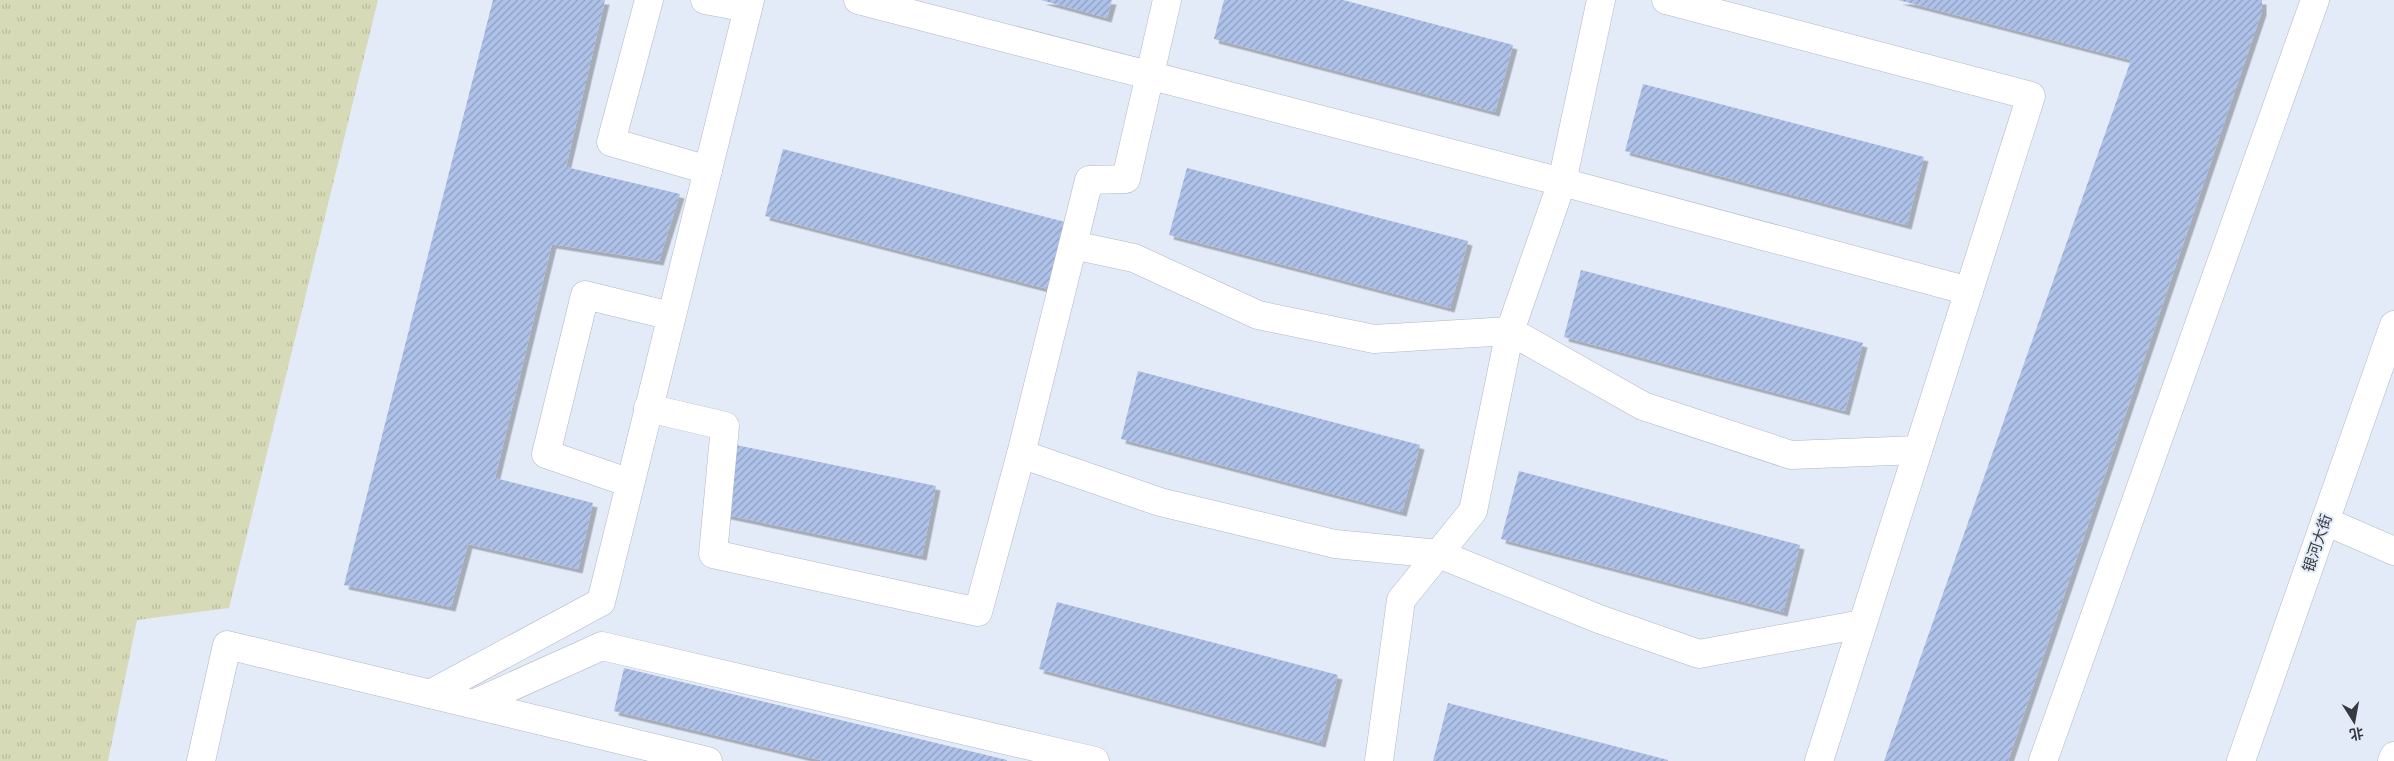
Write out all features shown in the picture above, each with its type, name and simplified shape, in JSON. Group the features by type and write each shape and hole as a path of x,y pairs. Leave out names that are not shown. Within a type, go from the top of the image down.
{"street":[{"path":"649,0 611,142 708,170"},
{"path":"430,694 601,602 749,4 704,0"},
{"path":"858,0 1562,182 1968,291"},
{"path":"648,408 725,426 713,554 978,612 1021,454 1089,180 1126,179 1167,0"},
{"path":"1379,761 1401,600 1473,511 1510,331 1562,182 1602,0"},
{"path":"1666,0 2031,96 1818,761"},
{"path":"2043,761 2315,0"},
{"path":"1073,245 1134,258 1258,315 1374,339 1510,331 1642,406 1791,455 1918,450"},
{"path":"630,483 546,454 585,295 671,316"},
{"name":"银河大街","path":"2241,761 2394,325"},
{"path":"1021,454 1160,502 1325,542 1439,554 1599,619 1699,654 1862,624"},
{"path":"2325,521 2394,551"},
{"path":"202,761 227,645 708,761"},
{"path":"473,704 602,646 1096,761"},
{"path":"2392,761 2394,756"}],"green space":[{"path":"0,0 378,0 229,608 137,620 108,761 0,761"}],"building":[{"path":"493,0 605,0 566,167 680,194 659,261 552,244 495,478 593,503 578,569 468,544 451,607 344,585"},
{"path":"1041,0 1112,0 1107,18"},
{"path":"1224,0 1343,0 1513,45 1495,112 1214,39"},
{"path":"1898,0 2262,0 2262,11 2008,761 1884,761 2131,60"},
{"path":"1643,84 1924,157 1907,225 1625,151"},
{"path":"783,149 1065,222 1048,289 765,216"},
{"path":"1187,168 1468,241 1450,308 1169,235"},
{"path":"1581,270 1863,343 1845,411 1564,337"},
{"path":"1138,371 1420,445 1402,512 1121,439"},
{"path":"736,445 936,486 922,556 722,514"},
{"path":"1519,471 1800,545 1783,612 1501,539"},
{"path":"1057,602 1338,675 1321,743 1039,669"},
{"path":"624,668 1007,761 824,761 614,711"},
{"path":"1448,703 1668,760 1668,761 1433,761"}]}
